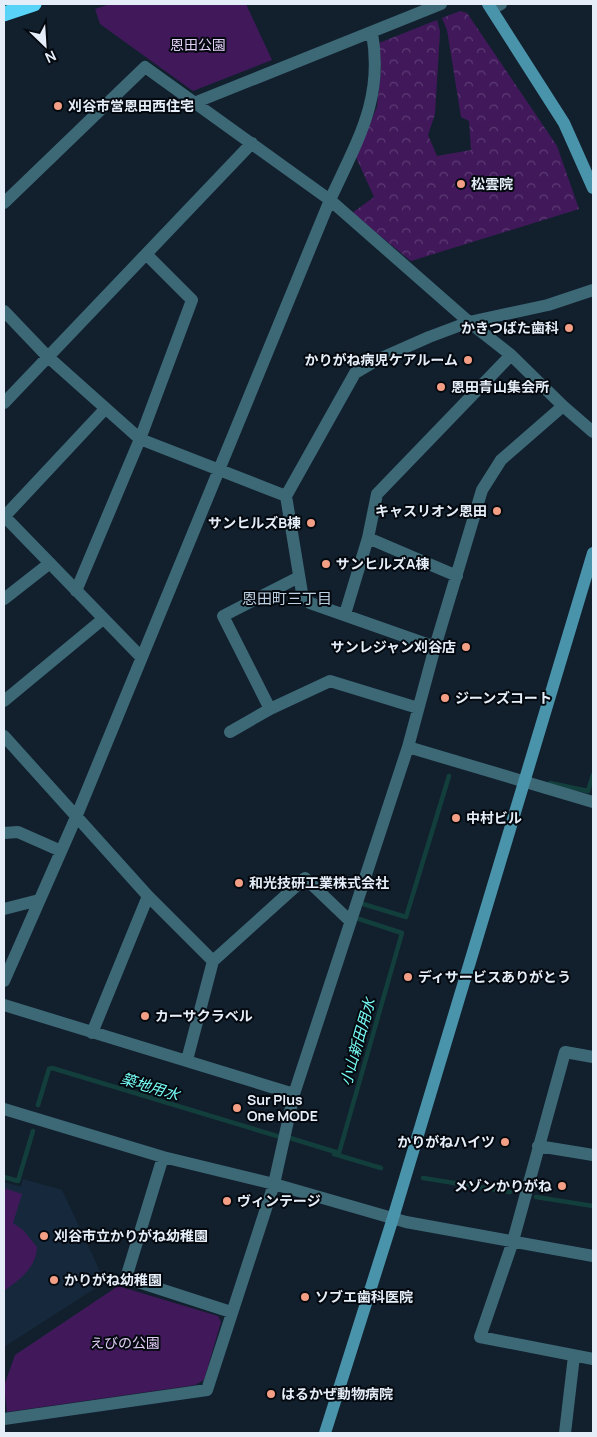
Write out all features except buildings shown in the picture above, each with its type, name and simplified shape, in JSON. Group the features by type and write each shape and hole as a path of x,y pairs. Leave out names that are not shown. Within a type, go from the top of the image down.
{"highway":[{"path":"4,14 34,4"}],"street":[{"path":"194,103 441,4"},
{"path":"494,5 564,123 593,188"},
{"path":"4,981 77,815 330,200 371,106 376,56 372,33"},
{"path":"7,193 145,67 330,200 469,322 510,355 593,432"},
{"path":"4,403 252,144"},
{"path":"76,591 140,439 192,300 146,254"},
{"path":"435,647 310,603 302,593 286,496 356,374 377,360 469,322 548,305 593,290"},
{"path":"4,311 47,356 140,439 286,496"},
{"path":"345,614 368,538 377,494 510,355"},
{"path":"4,1419 208,1390 231,1312 274,1184 294,1094 408,747 435,647 482,490 501,460 563,406"},
{"path":"105,409 4,516 142,657"},
{"path":"368,538 457,576"},
{"path":"326,1433 394,1218 593,553"},
{"path":"4,599 50,564"},
{"path":"270,709 223,616 299,577"},
{"path":"4,701 103,619"},
{"path":"230,732 270,709 330,681 418,708"},
{"path":"4,736 148,896 213,961"},
{"path":"408,747 593,802"},
{"path":"4,833 18,832 61,850"},
{"path":"186,1060 213,961 305,878 350,921"},
{"path":"92,1033 148,896"},
{"path":"4,909 39,900"},
{"path":"4,1005 294,1094"},
{"path":"593,1057 565,1052 513,1241 480,1336 593,1359"},
{"path":"4,1109 163,1157 274,1184 394,1218 593,1256"},
{"path":"538,1146 593,1155"},
{"path":"163,1157 126,1278 231,1312"},
{"path":"565,1433 574,1356"}],"shaded area":[{"name":"刈谷市立かりがね幼稚園","path":"23,1179 62,1190 105,1282 4,1347 4,1182 21,1187"}],"green space":[{"name":"恩田公園","path":"110,4 246,4 272,60 193,91 100,24 95,9"},
{"name":"松雲院","path":"460,11 467,13 557,146 579,209 411,261 352,213 374,197 356,157 377,107 381,69 379,43 437,20 440,31 435,114 428,135 437,156 471,150 469,121 461,117 447,30 442,18"},
{"path":"4,1188 22,1194 13,1223 23,1230 37,1247 34,1261 30,1267 4,1291"},
{"name":"えびの公園","path":"118,1286 218,1316 221,1322 204,1380 195,1385 7,1412 4,1386 15,1355"}],"waterway":[{"name":"小山新田用水","path":"550,783 588,791 593,775"},
{"name":"小山新田用水","path":"363,904 406,917 449,776"},
{"name":"小山新田用水","path":"290,1138 339,1153 402,933 359,919"},
{"name":"小山新田用水","path":"38,1105 49,1069 52,1068 277,1136"},
{"name":"小山新田用水","path":"4,1177 18,1181 33,1131"},
{"name":"築地用水","path":"334,1154 381,1168"},
{"name":"築地用水","path":"423,1178 510,1192"},
{"name":"築地用水","path":"536,1197 593,1206"}],"place":[{"name":"刈谷市営恩田西住宅","path":"58,106"},
{"name":"松雲院","path":"461,184"},
{"name":"かきつばた歯科","path":"569,328"},
{"name":"かりがね病児ケアルーム","path":"468,360"},
{"name":"恩田青山集会所","path":"441,387"},
{"name":"キャスリオン恩田","path":"497,511"},
{"name":"サンヒルズB棟","path":"311,523"},
{"name":"サンヒルズA棟","path":"326,564"},
{"name":"サンレジャン刈谷店","path":"466,647"},
{"name":"ジーンズコート","path":"445,698"},
{"name":"中村ビル","path":"456,818"},
{"name":"和光技研工業株式会社","path":"239,883"},
{"name":"ディサービスありがとう","path":"408,977"},
{"name":"カーサクラベル","path":"145,1016"},
{"name":"Sur Plus One MODE","path":"237,1108"},
{"name":"かりがねハイツ","path":"505,1142"},
{"name":"メゾンかりがね","path":"562,1186"},
{"name":"ヴィンテージ","path":"227,1201"},
{"name":"刈谷市立かりがね幼稚園","path":"44,1236"},
{"name":"かりがね幼稚園","path":"54,1280"},
{"name":"ソブエ歯科医院","path":"305,1297"},
{"name":"はるかぜ動物病院","path":"271,1394"}],"district":[{"name":"恩田町三丁目","path":"287,599"}]}
